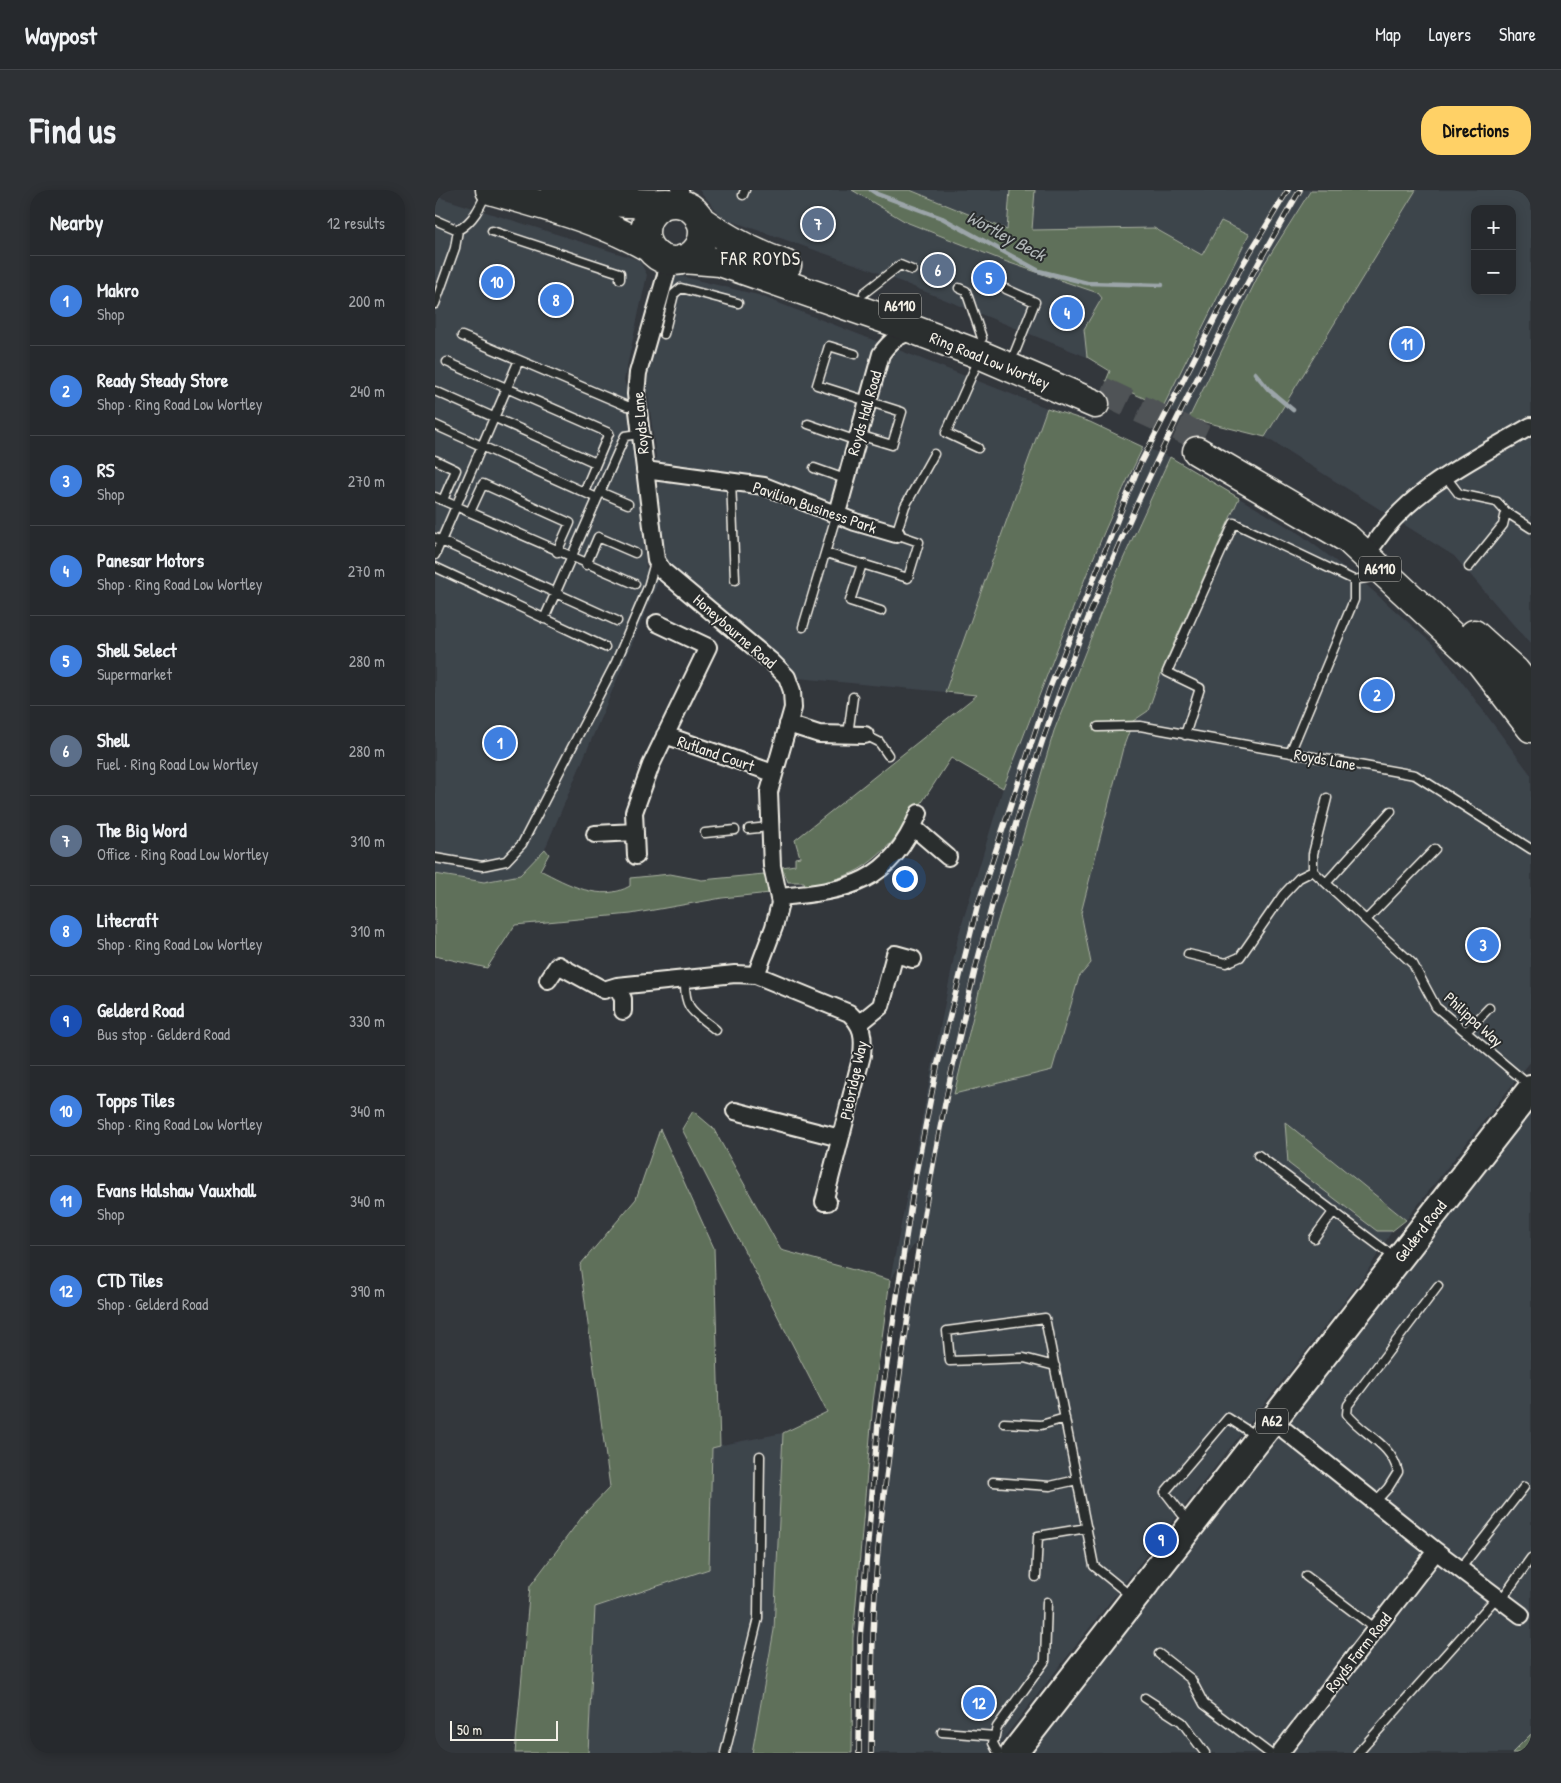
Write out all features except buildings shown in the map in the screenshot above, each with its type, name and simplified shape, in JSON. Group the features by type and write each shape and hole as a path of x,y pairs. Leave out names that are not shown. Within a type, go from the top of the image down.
{"highway":[{"name":"Ring Road Low Wortley","path":"489,190 597,222 620,231 667,256 720,262 915,331 982,347 1015,352 1099,398 982,347 864,293 756,254 724,237 682,204"},
{"path":"556,190 582,199 623,204 682,204"},
{"path":"682,204 703,236 699,246 690,256 667,256 644,230 646,221 658,207 682,204"},
{"name":"A6110","path":"1531,691 1515,671 1353,526 1284,481 1201,445 1348,539 1480,662 1531,728"}],"main road":[{"name":"Gelderd Road","path":"1004,1744 1134,1599 1531,1088"}],"street":[{"name":"Royds Lane","path":"656,560 635,406 638,373 661,319 667,256"},
{"name":"Royds Hall Road","path":"837,513 845,478 881,354 889,342 898,335 915,331"},
{"path":"1374,544 1400,510 1421,493 1531,426"},
{"name":"Pavilion Business Park","path":"645,470 731,480 764,486 896,534"},
{"name":"Honeybourne Road","path":"656,560 663,570 772,662 787,677 792,691 793,708 769,792 772,866 780,897 774,927 755,976"},
{"path":"657,623 708,647 665,735"},
{"path":"788,724 819,734 865,735"},
{"name":"Rutland Court","path":"636,856 633,812 665,735 773,773"},
{"path":"780,897 826,893 847,887 871,875 894,857 916,820 947,857"},
{"path":"595,834 635,832"},
{"name":"Piebridge Way","path":"860,1023 881,1006 895,954 913,959"},
{"name":"Piebridge Way","path":"548,980 558,965 604,990 617,986 735,974 755,976 841,1009 860,1023 864,1036 862,1055 824,1202 828,1202"},
{"path":"617,986 623,999 623,1011"},
{"name":"Piebridge Way","path":"735,1111 841,1138"},
{"path":"1266,1430 1375,1502 1499,1599 1526,1616"},
{"name":"Royds Farm Road","path":"1280,1753 1436,1551"}],"lane":[{"path":"458,230 467,225 481,207 489,190"},
{"path":"435,220 458,230"},
{"path":"435,304 455,248 458,230"},
{"path":"492,231 621,273 620,279"},
{"path":"864,293 900,265 912,270"},
{"path":"664,334 661,319 674,294 681,288 739,302"},
{"path":"959,288 966,291 982,347 946,433 978,448"},
{"path":"1006,289 1035,302 1015,352"},
{"path":"462,336 627,406 635,406"},
{"path":"808,424 892,445 902,412 817,385 829,346 855,354"},
{"path":"435,555 438,540 455,506 519,360"},
{"path":"447,362 609,433 584,492"},
{"path":"435,391 596,463"},
{"path":"435,425 584,492 628,504"},
{"path":"544,619 625,436 639,434"},
{"path":"826,552 908,578 919,542 896,534 905,506 934,454"},
{"path":"435,460 456,470 439,499 586,565 635,584"},
{"path":"814,468 845,478"},
{"path":"1446,477 1459,494 1497,502 1506,512 1531,528"},
{"path":"731,480 735,580"},
{"path":"470,512 483,484 570,523 557,552"},
{"path":"1469,567 1503,524 1506,512"},
{"path":"803,626 837,513"},
{"path":"1185,734 1200,688 1167,672 1234,523 1354,580 1369,576 1387,576"},
{"path":"586,565 599,536 635,553"},
{"path":"438,540 617,620"},
{"path":"435,858 482,866 506,861 522,844 616,662 648,587 656,560"},
{"path":"862,564 850,601 881,611"},
{"path":"435,567 605,647"},
{"path":"1290,753 1355,600 1354,580"},
{"path":"848,735 853,697"},
{"name":"Royds Lane","path":"1099,727 1140,726 1415,776 1531,849"},
{"path":"865,735 879,742 887,755"},
{"path":"1188,954 1226,963 1240,957 1283,894 1299,878 1313,871 1313,854 1327,798"},
{"path":"1326,883 1391,811"},
{"path":"749,829 769,827"},
{"path":"705,833 735,830"},
{"path":"1366,920 1435,849"},
{"name":"Philippa Way","path":"1313,871 1413,964 1436,1007 1531,1088"},
{"path":"685,980 685,996 688,1007 715,1030"},
{"path":"1466,1032 1489,1008"},
{"path":"1258,1155 1398,1260"},
{"path":"1314,1238 1335,1211"},
{"path":"1375,1502 1388,1488 1398,1472 1395,1460 1384,1446 1352,1421 1347,1414 1347,1405 1438,1286"},
{"path":"1055,1366 1024,1358 950,1361 947,1331 1045,1318 1055,1366 1094,1566 1134,1599"},
{"path":"1004,1424 1041,1425 1065,1418"},
{"path":"1193,1523 1182,1514 1165,1492 1228,1418 1266,1430"},
{"path":"725,1753 758,1618 760,1456"},
{"path":"993,1482 1050,1486 1077,1480"},
{"path":"1460,1569 1524,1487"},
{"path":"1036,1576 1038,1536 1087,1528"},
{"path":"1358,1753 1499,1599 1531,1558"},
{"path":"1306,1576 1376,1629"},
{"path":"1004,1744 997,1727 1045,1661 1047,1602"},
{"path":"1159,1654 1191,1679 1204,1704 1269,1753"},
{"path":"1145,1698 1182,1722 1205,1753"},
{"path":"942,1732 1004,1744"},
{"path":"998,1753 993,1743 1004,1744"}],"shaded area":[{"path":"699,190 852,190 906,222 1007,262 1098,293 1102,298 1084,329 1087,357 869,269 723,218"},
{"path":"910,190 1010,190 1007,230"},
{"path":"1035,190 1311,190 1263,266 1189,418 1163,407 1249,234 1202,255 1154,228 1032,230"},
{"path":"1416,190 1531,190 1531,645 1454,556 1265,437"},
{"path":"435,196 639,260 647,275 624,380 628,394 646,569 663,570 656,457 647,386 650,362 676,275 758,295 1047,408 945,692 787,677 663,571 545,849 520,875 484,882 435,874"},
{"path":"1143,447 1170,457 1114,579 1054,731 990,947 954,1094 1052,1070 1079,977 1090,963 1081,913 1123,748 1133,721 1148,711 1165,663 1239,498 1300,534 1363,582 1436,647 1531,775 1531,1061 1406,1220 1286,1123 1377,1231 1392,1231 1365,1275 992,1753 871,1753 873,1639 879,1541 892,1425 920,1236 890,1280 958,937 1003,788 1039,699 1074,603"},
{"path":"1531,1112 1531,1734 1512,1753 1030,1753"},
{"path":"783,1433 774,1630 752,1753 588,1753 595,1607 709,1569 712,1447"}],"green space":[{"path":"852,190 910,190 1007,230 1010,190 1035,190 1032,230 1154,228 1202,255 1221,221 1249,234 1163,407 1106,381 1110,371 1087,357 1084,329 1102,298 1098,293 1007,262 906,222"},
{"path":"1311,190 1416,190 1265,437 1189,418 1263,266"},
{"path":"1047,408 1090,422 1143,447 1087,573 1003,788 951,758 910,820 898,835 872,860 852,873 826,882 806,886 804,882 788,882 782,867 795,865 795,858 800,857 795,840 977,695 945,692"},
{"path":"1170,457 1239,498 1165,663 1148,711 1133,721 1123,748 1081,913 1091,963 1079,977 1052,1070 954,1094 990,947 1054,731 1114,579"},
{"path":"545,849 549,854 540,870 584,890 607,893 619,891 630,886 630,878 670,874 702,880 764,874 770,893 722,898 631,914 515,925 487,968 435,956 435,874 484,882 520,875"},
{"path":"693,1111 713,1128 781,1250 890,1280 873,1402 853,1638 852,1753 752,1753 774,1630 783,1433 827,1412 682,1129"},
{"path":"1285,1122 1406,1220 1392,1231 1377,1231 1288,1163"},
{"path":"660,1129 714,1248 720,1446 712,1448 709,1569 595,1607 588,1753 515,1753 530,1586 585,1513 610,1487 580,1265 636,1199"},
{"path":"1531,1734 1531,1753 1512,1753"}],"waterway":[{"name":"Wortley Beck","path":"871,190 877,194 942,218 1039,271 1087,283 1162,285"},
{"name":"Wortley Beck","path":"1255,373 1269,390 1293,410"}],"tunnel":[{"path":"1102,391 1205,439"}],"railway":[{"path":"859,1753 860,1638 878,1422 915,1178 937,1067 978,904 1049,690 1139,466 1243,264 1288,190"},
{"path":"871,1753 877,1566 889,1453 909,1310 922,1225 955,1055 997,887 1049,722 1079,641 1127,525 1209,355 1300,190"}],"place":[{"name":"The Big Word","path":"818,224"},
{"name":"Shell","path":"938,270"},
{"name":"Shell Select","path":"989,278"},
{"name":"Topps Tiles","path":"497,282"},
{"name":"Litecraft","path":"556,300"},
{"name":"Panesar Motors","path":"1067,313"},
{"name":"Evans Halshaw Vauxhall","path":"1407,344"},
{"name":"Ready Steady Store","path":"1377,695"},
{"name":"Makro","path":"500,743"},
{"name":"RS","path":"1483,945"},
{"name":"Gelderd Road","path":"1161,1540"},
{"name":"CTD Tiles","path":"979,1703"}],"district":[{"name":"FAR ROYDS","path":"761,259"}]}
